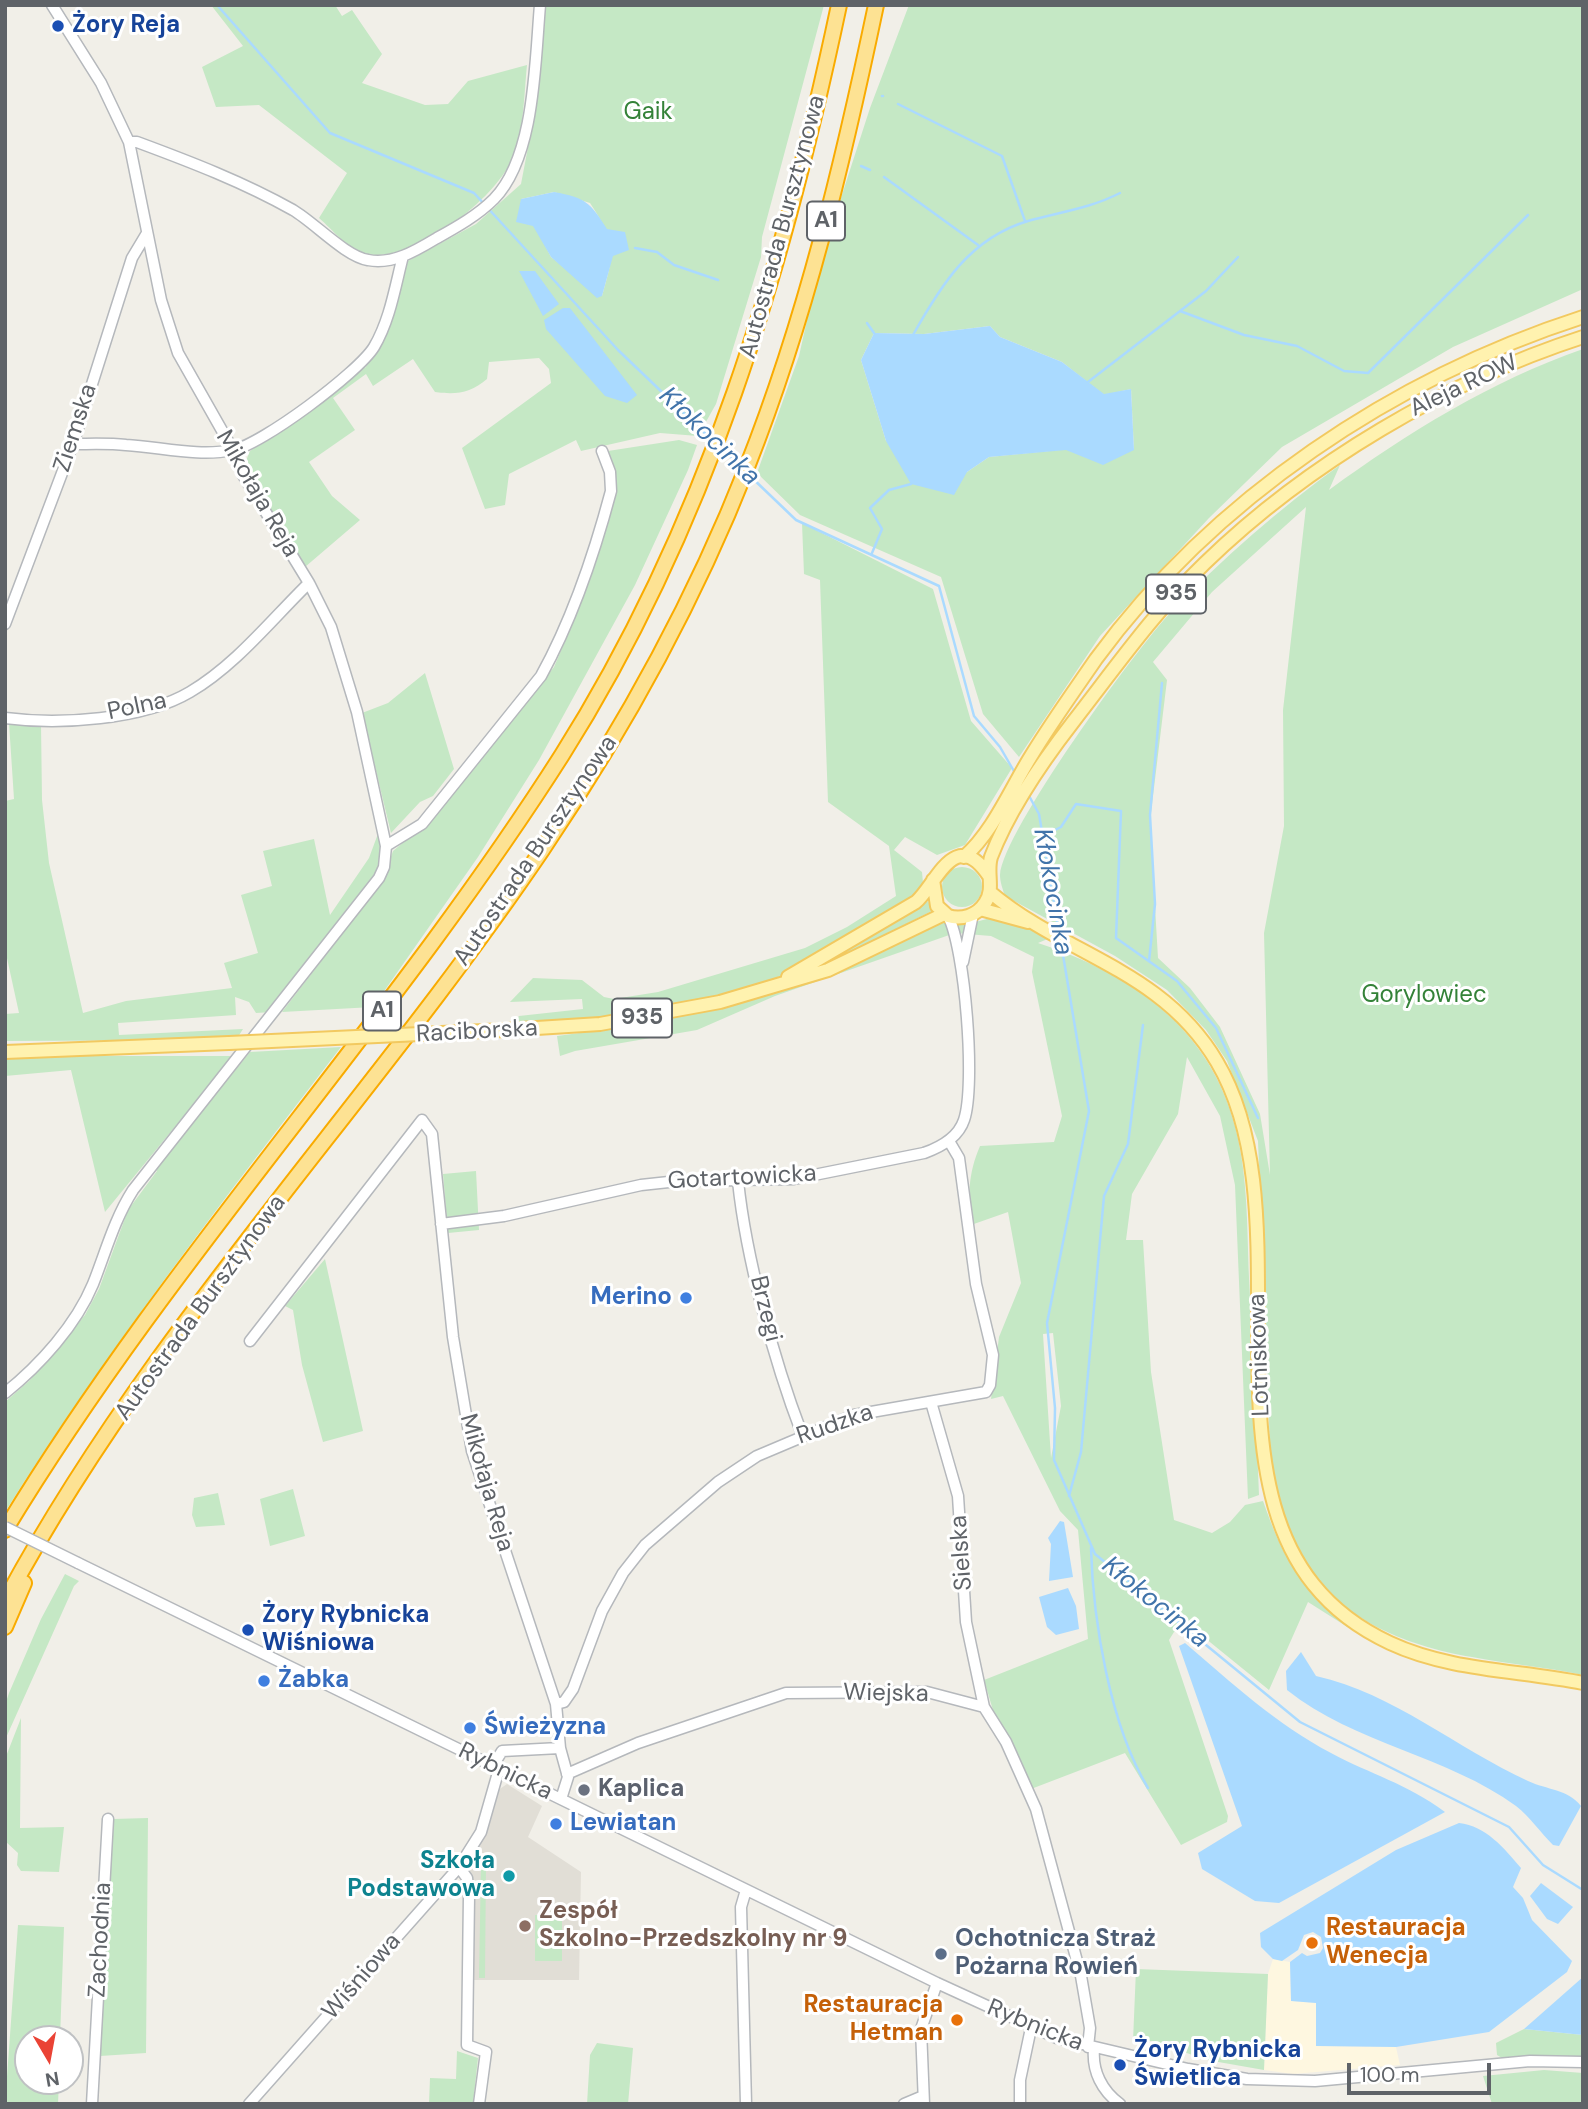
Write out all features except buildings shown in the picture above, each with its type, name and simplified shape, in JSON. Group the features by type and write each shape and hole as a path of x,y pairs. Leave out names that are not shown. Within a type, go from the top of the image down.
{"highway":[{"name":"Autostrada Bursztynowa","path":"5,1529 53,1454 154,1310 400,988 520,819 565,751 632,630 702,484 730,411 789,220 839,5"},
{"name":"Autostrada Bursztynowa","path":"5,1601 46,1530 120,1416 191,1318 425,1012 543,848 596,767 664,647 729,511 760,432 820,244 876,5"},
{"path":"5,1627 46,1530"}],"main road":[{"name":"Aleja ROW","path":"964,857 1006,798 1033,752 1097,658 1182,560 1244,503 1392,399 1539,331 1583,317"},
{"name":"Aleja ROW","path":"989,876 990,860 1011,817 1066,730 1156,615 1204,564 1255,517 1397,417 1545,349 1583,337"},
{"path":"964,857 974,860 989,876"},
{"name":"935","path":"933,880 943,865 964,857"},
{"name":"935","path":"989,876 990,891"},
{"path":"933,880 934,897 946,915"},
{"name":"Raciborska","path":"775,984 912,905 923,896 933,880"},
{"path":"977,911 990,891"},
{"name":"Lotniskowa","path":"990,891 1031,923 1085,949 1151,989 1180,1014 1216,1060 1238,1107 1248,1145 1254,1188 1266,1469 1281,1528 1304,1571 1324,1595 1349,1618 1376,1636 1411,1651 1452,1662 1583,1682"},
{"name":"935","path":"946,915 962,918 977,911"},
{"name":"Lotniskowa","path":"977,911 1031,923"},
{"name":"Raciborska","path":"5,1052 505,1030 635,1020 720,1002 828,970 946,915"}],"street":[{"name":"Mikołaja Reja","path":"52,5 101,83 129,142 161,300 178,354 233,450 243,475 309,583 331,627 354,699 386,846"},
{"path":"129,142 137,142 247,185 313,222 358,257 370,261 403,256 477,213 495,198 520,156 533,81 540,5"},
{"name":"Ziemska","path":"5,624 73,444 128,271 147,233"},
{"path":"73,444 125,444 200,452 233,450 267,435 357,366 372,350 386,325 403,256"},
{"path":"5,1392 71,1324 93,1284 112,1228 134,1190 379,878 384,867 386,846 422,824 541,676 573,611 611,491 610,472 602,451"},
{"name":"Polna","path":"5,718 57,722 126,713 178,699 216,674 309,583"},
{"path":"962,970 977,911"},
{"path":"946,915 954,928 962,970 968,1098 963,1122 949,1141"},
{"name":"Mikołaja Reja","path":"250,1341 422,1120 432,1134 453,1337 472,1451 556,1704 560,1748 567,1774 561,1799"},
{"name":"Gotartowicka","path":"441,1224 504,1216 652,1184 811,1177 924,1153 949,1141"},
{"name":"Rudzka","path":"556,1704 566,1700 573,1689 602,1611 623,1573 645,1545 718,1482 757,1456 802,1434 866,1411 982,1395 990,1385 993,1367 969,1242 959,1158 949,1141"},
{"name":"Brzegi","path":"738,1181 743,1220 765,1309 787,1394 802,1434"},
{"name":"Sielska","path":"931,1402 958,1496 966,1622 984,1707"},
{"name":"Rybnicka","path":"5,1529 1031,2028 1091,2048 1214,2074 1284,2081 1519,2062 1583,2062"},
{"name":"Wiejska","path":"567,1774 638,1742 786,1693 927,1692 984,1707"},
{"path":"984,1707 1006,1742 1036,1809 1081,1976 1096,2068 1102,2086 1120,2104"},
{"path":"496,1767 502,1751 560,1748"},
{"name":"Wiśniowa","path":"249,2104 459,1867 481,1832 496,1767"},
{"name":"Zachodnia","path":"92,2104 108,1819"},
{"path":"459,1867 467,1878 469,1896 467,2045 486,2052 479,2104"},
{"path":"746,1890 741,1907 746,2104"},
{"path":"904,2104 923,2100 921,2029 937,1983"},
{"path":"1020,2104 1020,2080 1031,2028"}],"shaded area":[{"name":"Zespół Szkolno-Przedszkolny nr 9","path":"507,1784 542,1806 528,1837 581,1872 579,1980 471,1980 469,1858 485,1835 494,1793"},
{"path":"1273,1959 1290,1962 1291,2001 1316,2003 1316,2046 1396,2047 1400,2065 1293,2074 1264,2070 1268,1974"}],"green space":[{"path":"211,5 335,5 342,16 352,10 382,54 362,83 425,105 448,104 468,81 527,65 520,134 514,155 505,172 473,208 429,238 407,249 385,254 366,254 353,249 319,218 347,173 259,105 216,107 202,67 243,46"},
{"name":"Gaik","path":"546,5 824,5 762,237 761,257 716,404 698,436 660,433 581,451 576,440 509,474 505,505 485,509 462,448 551,383 549,369 539,358 489,362 487,379 481,384 463,392 450,393 435,392 413,359 373,386 366,374 333,398 355,430 309,462 332,496 360,520 305,567 252,480 245,463 250,451 363,365 365,368 387,334 406,262 476,224 521,184 537,100","holes":["554,192 590,203 605,228 611,248 602,296 551,257 521,199"]},
{"path":"909,5 1583,5 1583,289 1453,347 1282,447 1209,518 1100,636 1019,757 983,714 941,577 800,515 757,473 799,356 819,266 870,108","holes":["990,326 1000,337 1062,362 1104,395 1131,389 1134,450 1059,450 989,457 967,472 886,441 861,360 874,333 924,334"]},
{"name":"Gorylowiec","path":"1583,349 1583,1675 1447,1652 1421,1645 1373,1625 1351,1611 1331,1595 1313,1575 1290,1534 1271,1473 1258,1141 1227,1061 1206,1030 1167,990 1115,956 1005,896 1000,875 1007,853 1023,821 1073,741 1154,632 1210,573 1274,516 1340,465 1329,490 1389,448 1451,410 1549,362","holes":["1306,507 1283,710 1284,826 1264,933 1270,1175 1260,1114 1220,1027 1190,988 1158,958 1150,821 1167,680 1153,662 1212,592"]},
{"path":"679,440 697,445 635,585 539,760 478,857 373,1007 282,1012 382,882 393,851 430,820 554,667 580,606 617,492 608,451"},
{"path":"802,523 933,589 971,721 1012,768 965,845 937,855 905,837 894,850 922,872 923,883 915,895 843,942 787,973 739,991 675,1006 511,1026 519,1016 583,1009 582,999 510,1002 533,978 582,980 604,997 614,999 658,992 805,948 847,927 896,896 889,846 828,802 820,580 804,574"},
{"path":"425,673 454,769 433,796 420,802 391,833 362,713 388,703"},
{"path":"9,723 41,724 42,800 49,863 83,1013 126,1001 232,988 224,963 258,953 241,895 272,886 263,851 314,839 330,915 369,858 379,831 381,858 372,880 272,1012 256,1013 249,1002 235,997 236,1015 118,1023 119,1035 243,1029 236,1040 5,1041 5,1014 19,1013 5,949 5,801 14,799"},
{"path":"962,867 970,868 976,873 981,879 981,895 976,901 970,906 962,907 954,906 948,901 943,895 942,887 943,879 948,873 954,868"},
{"path":"928,901 932,911 809,972"},
{"path":"994,917 1028,926 1050,938 1038,943 1105,971 1163,1010 1187,1034 1208,1062 1224,1094 1236,1130 1243,1166 1259,1495 1248,1499 1235,1185 1220,1116 1187,1057 1178,1114 1132,1194 1126,1240 1143,1240 1151,1372 1174,1520 1212,1533 1230,1522 1245,1505 1263,1501 1278,1540 1296,1571 1318,1599 1349,1628 1308,1602 1269,1690 1200,1634 1174,1632 1169,1640 1228,1816 1227,1822 1181,1845 1125,1753 1031,1789 995,1717 984,1680 1088,1639 1078,1530 1060,1511 1003,1396 991,1399 999,1337 1021,1283 1008,1212 971,1225 970,1214 971,1175 980,1146 1054,1142 1062,1116 1032,972 1034,957 991,936 955,933 775,996 697,1030 575,1051 560,1056 557,1036 690,1014 788,987 939,921 972,923","holes":["1053,1333 1061,1406 1051,1458 1043,1334"]},
{"path":"341,1047 125,1334 5,1512 5,1402 29,1381 85,1315 99,1289 128,1210 157,1171 155,1169 250,1052"},
{"path":"233,1056 105,1212 71,1070 5,1076 5,1058"},
{"path":"476,1171 479,1230 448,1233 443,1174"},
{"path":"325,1259 363,1431 323,1442 302,1365 293,1310 285,1306"},
{"path":"293,1489 305,1536 270,1546 260,1499"},
{"path":"218,1493 225,1525 196,1527 192,1515 194,1498"},
{"path":"65,1574 79,1581 74,1586 5,1740 5,1705 9,1693 41,1619"},
{"path":"21,1718 20,1828 64,1827 59,1872 21,1871 17,1865 18,1853 5,1841 5,1759"},
{"path":"148,1818 146,2053 100,2056 113,1819"},
{"path":"481,1864 486,1864 485,1978 479,1978"},
{"path":"535,1915 562,1915 562,1961 535,1961"},
{"path":"18,1925 64,1927 60,2025 14,2025 14,2095 58,2095 58,2104 5,2104"},
{"path":"1136,1969 1268,1974 1264,2070 1207,2060 1152,2041 1133,2041"},
{"path":"1524,2029 1583,2035 1583,2056 1502,2058 1497,2055 1496,2043"},
{"path":"597,2043 633,2048 628,2104 587,2104 590,2055"},
{"path":"457,2051 478,2058 473,2104 429,2104 430,2078 456,2079"},
{"path":"1544,2070 1583,2073 1583,2104 1492,2104 1483,2076"}],"water":[{"path":"554,192 580,199 591,207 607,229 625,232 629,250 613,256 602,296 597,298 551,257 533,226 516,222 521,199"},
{"path":"519,271 535,271 559,304 543,316"},
{"path":"563,308 570,308 637,395 627,403 605,396 546,329 544,320"},
{"path":"990,326 1000,337 1062,362 1104,394 1131,389 1134,450 1103,465 1066,450 989,457 967,472 954,495 911,484 886,441 861,360 874,333 924,334"},
{"path":"1060,1521 1064,1522 1073,1577 1049,1581 1051,1544 1048,1538"},
{"path":"1068,1588 1076,1606 1079,1629 1056,1635 1047,1627 1039,1597"},
{"path":"1185,1643 1255,1702 1311,1742 1403,1786 1445,1812 1279,1903 1255,1901 1202,1869 1198,1853 1242,1826 1179,1646"},
{"path":"1301,1652 1316,1676 1372,1695 1501,1768 1576,1800 1581,1806 1559,1846 1553,1845 1516,1806 1489,1789 1461,1774 1342,1724 1287,1690 1286,1671"},
{"path":"1459,1823 1486,1833 1521,1868 1513,1887 1523,1898 1532,1920 1572,1961 1567,1972 1489,2032 1396,2047 1316,2046 1316,2003 1291,2001 1290,1962 1302,1953 1307,1956 1320,1953 1323,1948 1321,1937 1313,1932 1304,1935 1298,1950 1282,1961 1273,1959 1261,1947 1260,1933 1396,1850"},
{"path":"1541,1883 1573,1907 1558,1924 1547,1919 1530,1896"},
{"path":"1583,1977 1583,2035 1524,2029"}],"waterway":[{"name":"Kłokocinka","path":"217,5 330,133 474,193 618,350 711,439"},
{"path":"898,104 1002,156 1025,221"},
{"path":"861,166 870,170"},
{"path":"884,177 978,245"},
{"path":"913,335 946,281 974,251 990,239 1028,221 1087,206 1120,193"},
{"path":"1180,311 1244,335 1297,346 1344,371 1368,373 1528,215"},
{"path":"635,248 657,252 674,265 718,280"},
{"path":"1088,382 1206,291 1238,257"},
{"path":"867,323 874,333"},
{"name":"Kłokocinka","path":"719,446 742,468"},
{"name":"Kłokocinka","path":"749,475 796,520 939,586 974,716 1000,747 1015,773"},
{"path":"872,553 882,529 870,508 889,490 911,484"},
{"path":"1149,961 1155,904 1150,815 1162,683"},
{"name":"Kłokocinka","path":"1028,794 1039,814 1059,933"},
{"path":"1043,836 1061,827 1076,804 1121,811 1116,938 1177,981 1216,1028 1258,1118"},
{"name":"Kłokocinka","path":"1061,943 1089,1111 1047,1323 1055,1408 1054,1460 1095,1554 1300,1722 1509,1827 1543,1865 1583,1890"},
{"path":"1069,1496 1081,1452 1104,1196 1128,1144 1143,1025"},
{"path":"1091,1548 1095,1607 1106,1672 1123,1734 1148,1788"}],"place":[{"name":"Żory Reja","path":"58,26"},
{"name":"Merino","path":"686,1298"},
{"name":"Żory Rybnicka Wiśniowa","path":"248,1630"},
{"name":"Żabka","path":"264,1681"},
{"name":"Świeżyzna","path":"470,1728"},
{"name":"Kaplica","path":"584,1790"},
{"name":"Lewiatan","path":"556,1824"},
{"name":"Szkoła Podstawowa","path":"509,1876"},
{"name":"Zespół Szkolno-Przedszkolny nr 9","path":"525,1926"},
{"name":"Restauracja Wenecja","path":"1312,1943"},
{"name":"Ochotnicza Straż Pożarna Rowień","path":"941,1954"},
{"name":"Restauracja Hetman","path":"957,2020"},
{"name":"Żory Rybnicka Świetlica","path":"1120,2065"}]}
